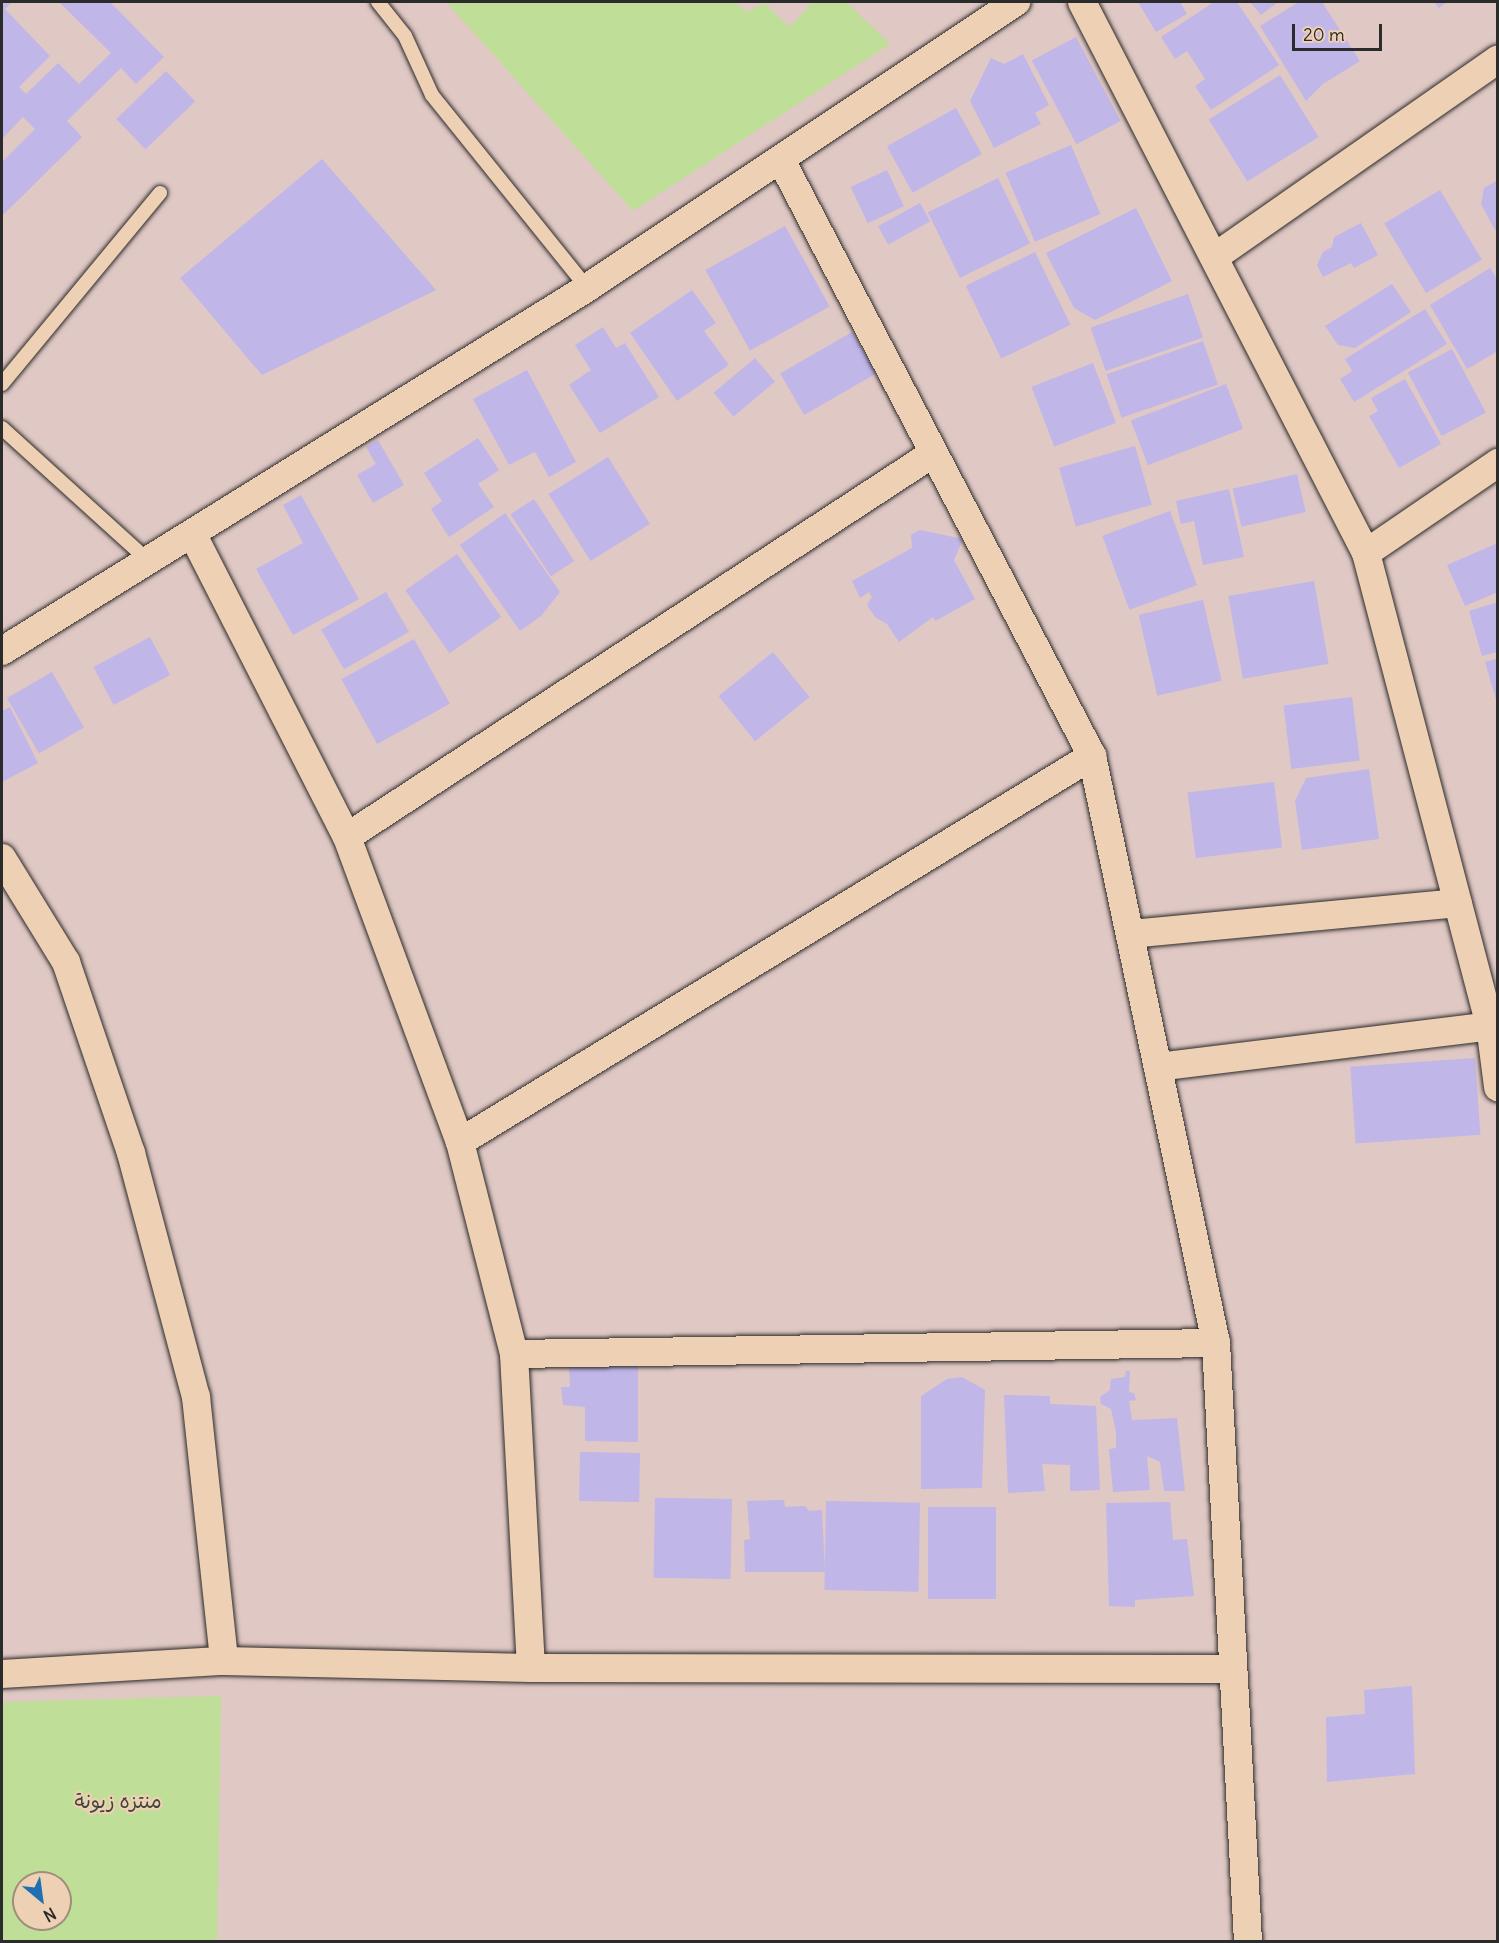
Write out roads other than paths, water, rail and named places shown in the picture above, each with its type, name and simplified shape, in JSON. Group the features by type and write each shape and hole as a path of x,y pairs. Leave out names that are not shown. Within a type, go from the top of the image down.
{"street":[{"path":"2,651 193,536 587,288 1016,2"},
{"path":"1082,2 1216,256 1366,553 1458,903 1494,1025 1497,1087"},
{"path":"1216,256 1497,59"},
{"path":"781,160 932,454 1092,756 1216,1343 1248,1941"},
{"path":"346,837 932,454"},
{"path":"1366,553 1497,463"},
{"path":"193,536 346,837 460,1142 514,1354 531,1668"},
{"path":"460,1142 1092,756"},
{"path":"2,858 66,962 131,1153 196,1397 224,1661"},
{"path":"1130,934 1458,903"},
{"path":"1158,1067 1494,1025"},
{"path":"514,1354 1216,1343"},
{"path":"2,1674 224,1661 531,1668 1233,1669"}],"lane":[{"path":"378,2 405,36 432,95 587,288"},
{"path":"2,384 160,193"},
{"path":"2,428 150,562"}],"park label":[{"name":"منتزه زيونة","path":"118,1800"}]}
